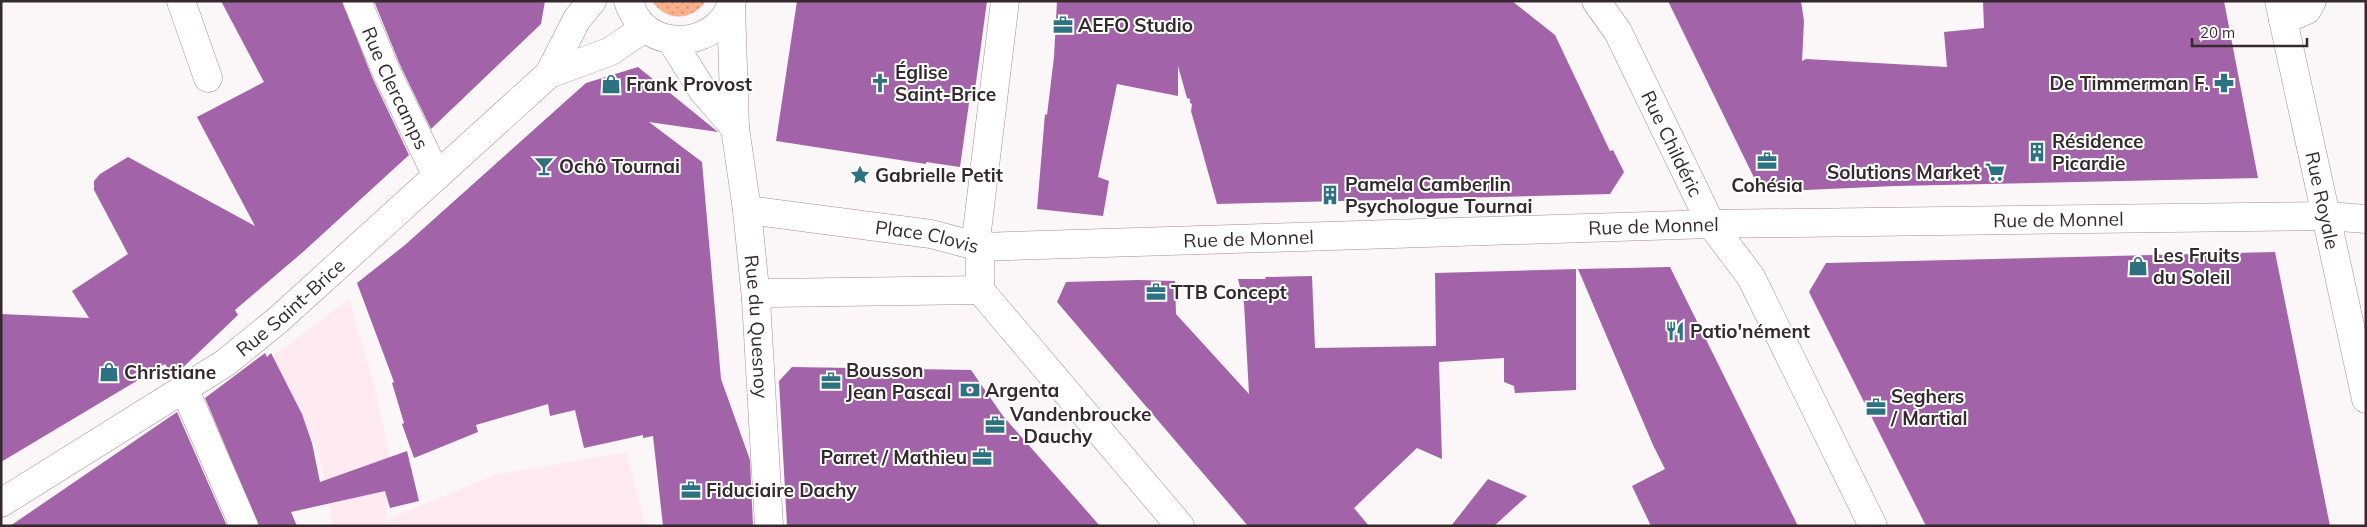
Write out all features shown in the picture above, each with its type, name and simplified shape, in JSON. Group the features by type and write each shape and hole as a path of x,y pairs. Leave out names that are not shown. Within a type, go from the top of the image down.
{"street":[{"path":"181,1 208,78"},
{"name":"Rue Clercamps","path":"357,1 386,71 436,174"},
{"name":"Rue Saint-Brice","path":"549,74 577,19 592,1"},
{"path":"628,1 634,15 645,28 671,40 696,39 716,27 731,4"},
{"name":"Place Clovis","path":"747,210 931,234 980,247 977,231 1005,1"},
{"name":"Rue Childéric","path":"1596,1 1618,32 1711,224 1751,277 1873,526"},
{"path":"2281,10 2307,10 2312,1"},
{"name":"Rue du Quesnoy","path":"731,4 735,128 747,210 756,299 769,526"},
{"name":"Rue Royale","path":"2281,10 2366,399"},
{"name":"Rue Saint-Brice","path":"1,503 224,363 278,320 436,174 549,74 609,52 645,28"},
{"path":"671,40 703,91 735,128"},
{"name":"Rue de Monnel","path":"980,247 1711,224 2327,216 2366,219"},
{"path":"980,247 980,290 1180,526"},
{"path":"756,299 770,293 980,290"},
{"path":"184,388 244,526"}],"shaded area":[{"path":"652,1 706,1 694,12 686,15 672,16 664,13"},
{"path":"349,299 376,391 390,458 386,520 494,475 626,452 646,526 333,526 319,454 273,356"}],"building":[{"path":"221,1 342,1 372,77 409,155 303,252 235,310 238,315 174,376 165,364 1,462 1,314 89,318 72,291 128,254 94,190 94,181 100,174 128,157 255,226 197,117 264,82"},
{"path":"374,1 545,1 541,24 431,129 400,65"},
{"name":"Église Saint-Brice","path":"797,1 987,1 974,97 970,96 960,167 926,162 926,164 776,141"},
{"path":"1057,1 1512,1 1555,35 1610,151 1613,150 1624,172 1610,194 1217,204 1191,111 1192,104 1190,99 1187,98 1178,66 1178,96 1117,84 1098,177 1109,181 1103,216 1037,209 1045,114 1047,115 1054,57"},
{"path":"1668,1 1801,1 1804,21 1802,61 1806,59 1947,67 1944,32 1984,28 1983,1 2224,1 2258,178 1895,186 1761,192"},
{"path":"638,67 718,132 649,122 702,162 721,379 750,460 753,526 663,526 653,436 643,438 643,435 584,448 575,410 550,416 548,404 476,425 478,432 414,458 402,424 404,423 392,383 394,382 357,283 405,245 586,83"},
{"path":"2275,252 2330,526 1926,526 1809,292 1826,263"},
{"path":"1670,267 1798,526 1651,526 1632,486 1665,469 1578,269"},
{"path":"1576,269 1576,390 1515,393 1514,386 1504,382 1504,358 1439,362 1442,459 1417,448 1354,508 1369,526 1248,526 1057,302 1066,282 1175,281 1176,314 1249,394 1244,303 1238,279 1312,276 1315,348 1436,346 1435,273"},
{"path":"265,353 267,357 271,353 302,414 312,443 320,482 407,451 419,501 390,508 385,491 291,512 297,526 259,526 205,398"},
{"path":"792,367 971,370 1003,416 1100,526 787,526 779,381"},
{"path":"177,412 227,526 10,526"},
{"path":"1488,479 1527,496 1494,526 1451,526"}],"place":[{"name":"AEFO Studio","path":"1063,25"},
{"name":"Église Saint-Brice","path":"880,83"},
{"name":"De Timmerman F.","path":"2224,83"},
{"name":"Frank Provost","path":"611,84"},
{"name":"Résidence Picardie","path":"2037,152"},
{"name":"Cohésia","path":"1767,161"},
{"name":"Ochô Tournai","path":"544,166"},
{"name":"Solutions Market","path":"1995,172"},
{"name":"Gabrielle Petit","path":"860,175"},
{"name":"Pamela Camberlin Psychologue Tournai","path":"1330,195"},
{"name":"Les Fruits du Soleil","path":"2138,266"},
{"name":"TTB Concept","path":"1156,292"},
{"name":"Patio'nément","path":"1675,331"},
{"name":"Christiane","path":"109,372"},
{"name":"Bousson Jean Pascal","path":"831,381"},
{"name":"Argenta","path":"970,390"},
{"name":"Seghers / Martial","path":"1876,407"},
{"name":"Vandenbroucke - Dauchy","path":"995,425"},
{"name":"Parret / Mathieu","path":"982,457"},
{"name":"Fiduciaire Dachy","path":"691,490"}]}
